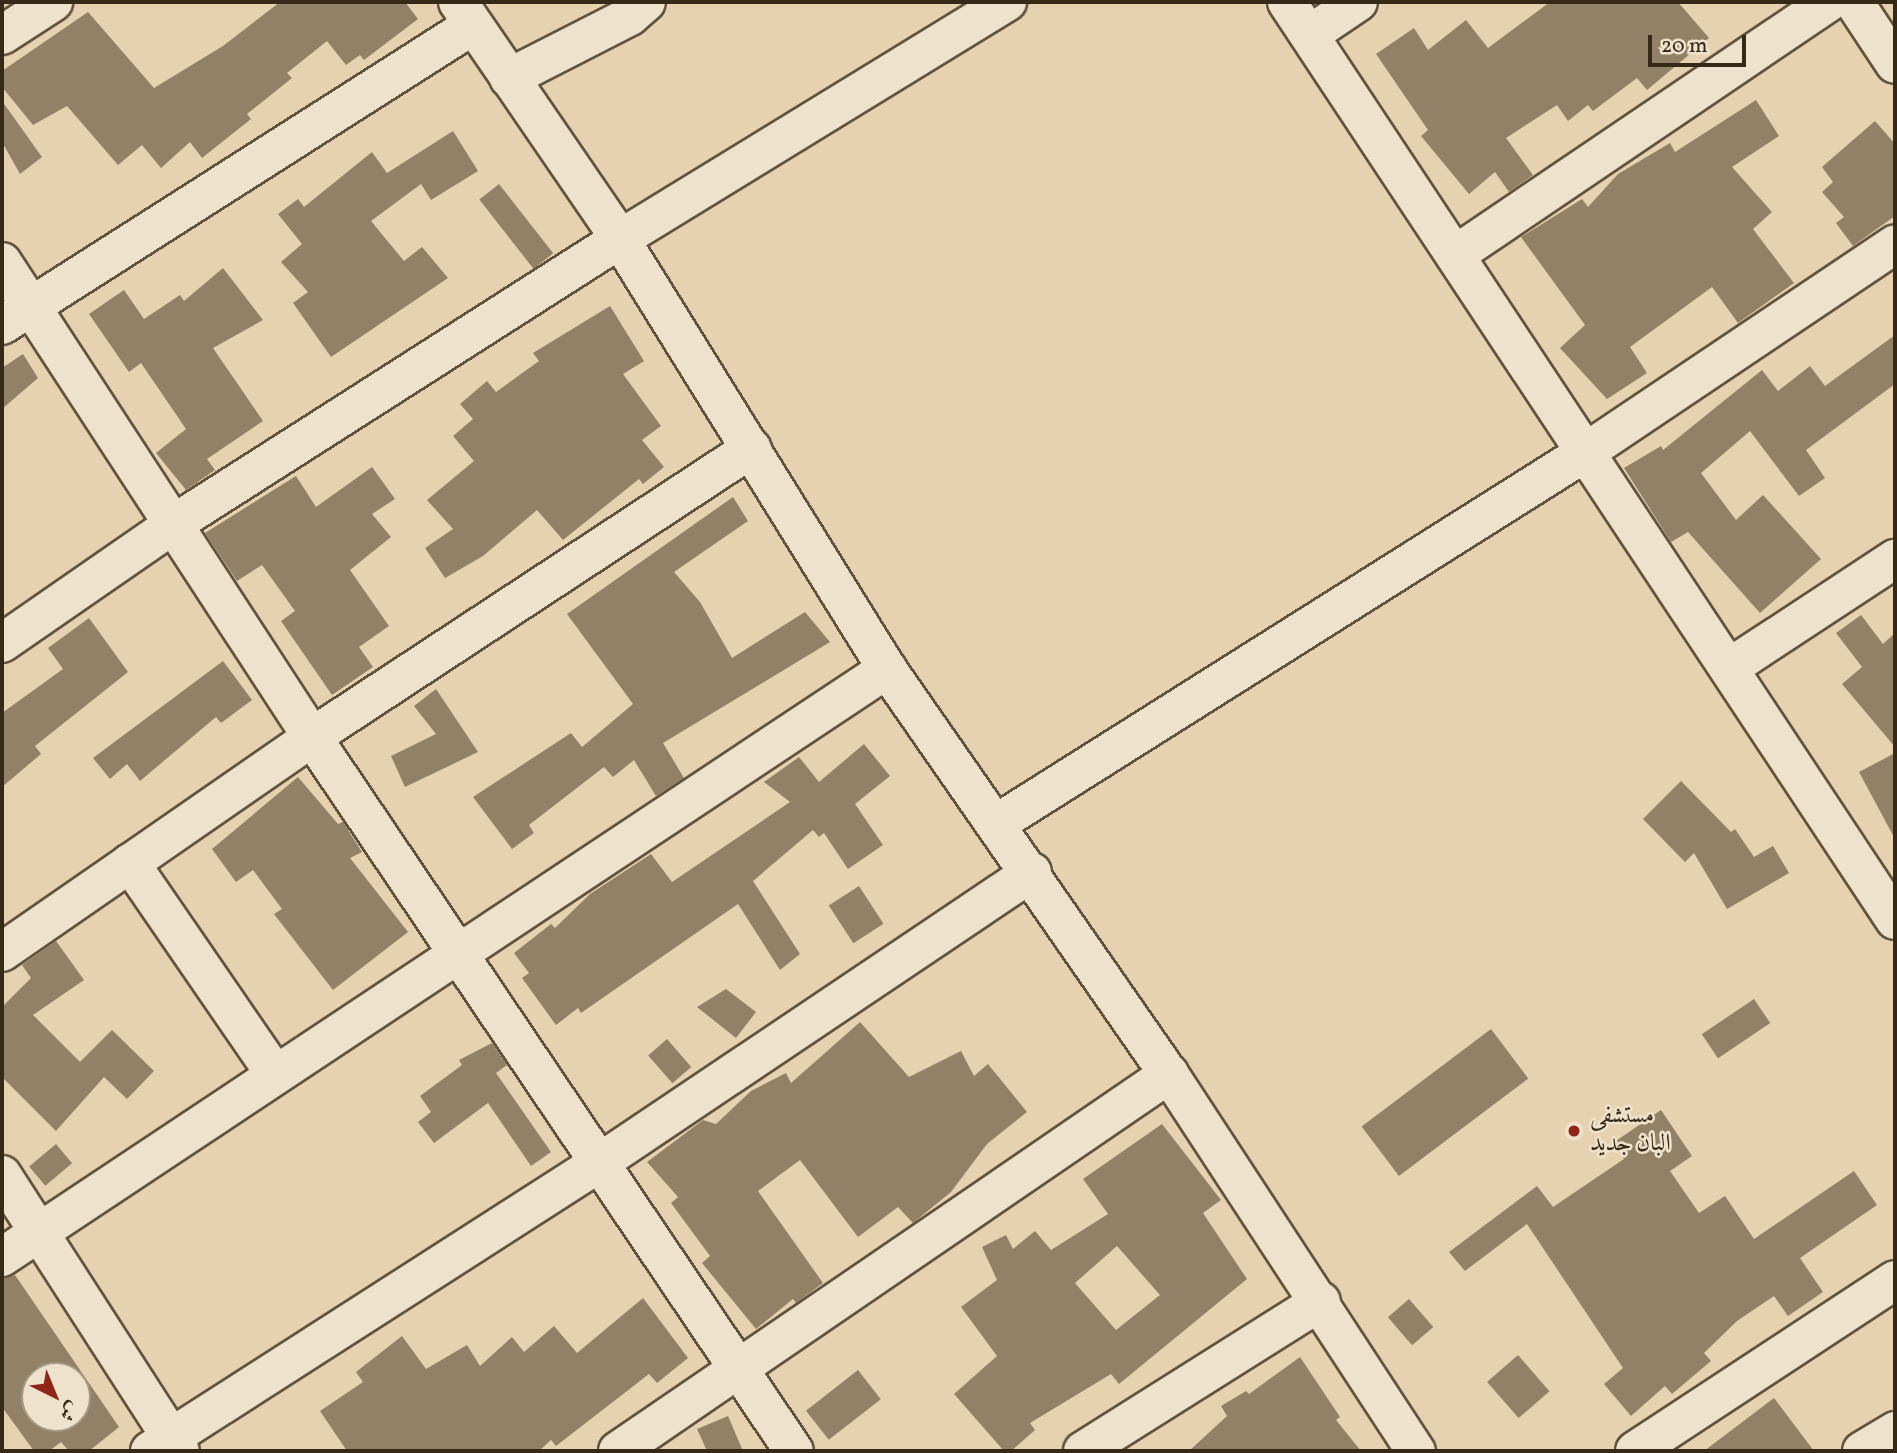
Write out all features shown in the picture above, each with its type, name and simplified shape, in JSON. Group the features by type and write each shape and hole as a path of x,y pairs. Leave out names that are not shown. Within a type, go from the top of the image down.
{"street":[{"path":"2,35 53,2"},
{"path":"509,78 630,16 646,2"},
{"path":"2,643 174,523 620,239 1007,2"},
{"path":"1287,2 1729,668 1884,879 1895,920"},
{"path":"1309,35 1358,2"},
{"path":"1455,255 1828,2"},
{"path":"1854,2 1895,64"},
{"path":"17,316 466,13 620,239 887,669 1032,872 1170,1074 1321,1301 1416,1451"},
{"path":"996,824 1586,452 1895,244"},
{"path":"2,262 17,316 174,523 312,737 602,1161 737,1370 794,1451"},
{"path":"2,952 312,737 752,449"},
{"path":"1729,668 1895,559"},
{"path":"2,1257 459,950 887,669"},
{"path":"131,863 275,1074"},
{"path":"2,1175 40,1233 167,1447 602,1161 1032,872"},
{"path":"618,1451 1170,1074"},
{"path":"1635,1451 1895,1280"},
{"path":"1101,1446 1321,1301"},
{"path":"1862,1451 1895,1432"}],"building":[{"path":"280,2 405,2 418,19 364,60 360,55 346,65 327,41 287,73 292,78 247,114 251,119 202,158 190,142 161,168 142,145 118,165 67,106 33,125 2,87 2,71 88,12 154,88 223,46"},
{"path":"1550,2 1678,2 1709,38 1647,90 1637,78 1593,111 1588,105 1568,121 1557,105 1506,138 1533,175 1509,192 1495,172 1469,194 1421,136 1428,130 1376,54 1414,28 1428,50 1466,20 1488,48"},
{"path":"1756,100 1779,136 1732,167 1772,212 1753,229 1794,283 1738,323 1712,287 1630,347 1647,373 1607,399 1560,348 1585,325 1521,237 1582,199 1588,207 1618,174 1670,143 1675,152"},
{"path":"2,101 42,157 20,174 2,142"},
{"path":"1875,121 1895,144 1895,216 1853,246 1836,223 1844,217 1822,192 1833,182 1822,167"},
{"path":"453,131 478,171 431,200 421,184 371,221 404,261 422,247 448,278 331,357 293,303 308,292 281,262 302,244 278,214 298,199 304,207 372,152 387,173"},
{"path":"499,184 553,253 533,269 479,199"},
{"path":"223,268 263,320 213,348 263,421 207,459 215,470 186,490 156,453 186,429 141,363 129,372 89,314 124,290 144,319 180,295 184,301"},
{"path":"610,306 644,361 623,374 661,426 642,440 664,467 643,484 639,479 563,540 537,510 483,556 445,578 425,548 453,529 427,500 474,461 453,436 473,419 460,404 487,381 496,392 539,361 533,353"},
{"path":"1895,335 1895,384 1806,450 1825,478 1799,496 1750,431 1701,473 1736,520 1763,495 1821,559 1760,613 1688,532 1671,542 1624,468 1661,446 1663,450 1762,370 1778,391 1810,366 1825,386"},
{"path":"23,354 38,378 2,409 2,368"},
{"path":"372,467 395,499 372,514 391,537 350,570 389,626 359,647 373,667 332,695 281,621 295,611 262,565 237,581 205,533 296,476 316,507"},
{"path":"733,497 748,521 674,572 700,602 732,658 805,612 830,642 663,743 684,778 656,796 634,760 613,777 604,767 529,825 534,833 512,849 473,797 571,733 582,747 633,704 567,614"},
{"path":"1861,615 1883,644 1895,633 1895,747 1842,684 1862,667 1836,633"},
{"path":"89,618 128,672 35,746 41,754 2,787 2,713 63,669 48,648"},
{"path":"223,661 252,700 221,723 216,717 140,781 127,764 110,779 93,758"},
{"path":"436,689 478,752 405,787 391,756 436,734 414,706"},
{"path":"864,744 890,776 855,804 883,845 848,869 824,833 819,837 813,830 753,881 800,954 780,970 738,904 581,1013 578,1008 556,1025 522,978 529,973 514,953 551,924 555,928 590,894 651,854 672,882 790,802 764,782 799,757 819,782"},
{"path":"1895,753 1895,839 1859,772"},
{"path":"298,777 338,824 343,822 362,852 350,858 408,932 333,990 274,914 282,909 253,870 236,882 212,849"},
{"path":"1681,781 1731,832 1735,829 1754,857 1773,846 1789,873 1727,909 1694,853 1685,862 1643,819"},
{"path":"859,886 884,924 853,943 829,906"},
{"path":"56,941 84,980 33,1015 80,1062 112,1030 154,1071 127,1099 104,1077 56,1131 2,1077 2,1007 31,978 22,965"},
{"path":"726,989 756,1012 736,1038 697,1007"},
{"path":"1754,999 1770,1023 1718,1058 1702,1034"},
{"path":"860,1022 909,1077 961,1051 974,1076 988,1064 1027,1112 987,1144 951,1192 913,1223 898,1207 858,1237 800,1160 758,1191 823,1283 796,1303 793,1299 756,1329 702,1263 710,1256 671,1203 678,1197 647,1162 703,1120 716,1124 751,1091 786,1073 791,1083"},
{"path":"1491,1029 1528,1079 1399,1176 1362,1126"},
{"path":"667,1039 691,1067 672,1083 648,1055"},
{"path":"492,1043 507,1065 496,1073 551,1152 531,1166 488,1103 434,1143 418,1122 431,1112 420,1096 462,1065 459,1060"},
{"path":"1661,1110 1692,1156 1670,1171 1699,1213 1725,1196 1754,1239 1854,1171 1877,1205 1800,1258 1823,1292 1788,1316 1774,1296 1737,1321 1704,1353 1711,1361 1672,1394 1665,1386 1631,1416 1604,1384 1623,1368 1527,1224 1465,1271 1449,1252 1537,1186 1553,1207 1624,1159 1613,1143"},
{"path":"1162,1124 1221,1200 1203,1213 1247,1279 1119,1384 1111,1374 1030,1423 1035,1430 1011,1451 1004,1451 954,1394 997,1356 961,1307 997,1280 982,1247 1006,1235 1013,1249 1035,1231 1051,1250 1108,1214 1083,1179","holes":["1117,1246 1160,1295 1116,1330 1075,1283"]},
{"path":"56,1144 72,1163 45,1186 29,1166"},
{"path":"15,1275 75,1362 21,1362 21,1432 91,1432 91,1386 119,1427 89,1451 69,1451 61,1442 49,1451 34,1451 2,1407 2,1279"},
{"path":"643,1298 688,1358 657,1383 649,1374 556,1446 551,1440 539,1451 347,1451 320,1411 363,1382 356,1372 402,1336 426,1369 467,1345 480,1366 512,1337 524,1352 554,1326 577,1353"},
{"path":"1409,1299 1433,1327 1412,1345 1388,1317"},
{"path":"1518,1355 1549,1391 1519,1418 1487,1382"},
{"path":"1300,1357 1340,1417 1336,1420 1361,1451 1189,1451 1227,1416 1221,1406 1246,1391 1249,1394"},
{"path":"858,1370 881,1399 829,1440 806,1411"},
{"path":"1774,1398 1814,1451 1704,1451"},
{"path":"728,1416 743,1451 707,1451 697,1429"}],"place":[{"name":"مستشفى البان جديد","path":"1574,1131"}]}
